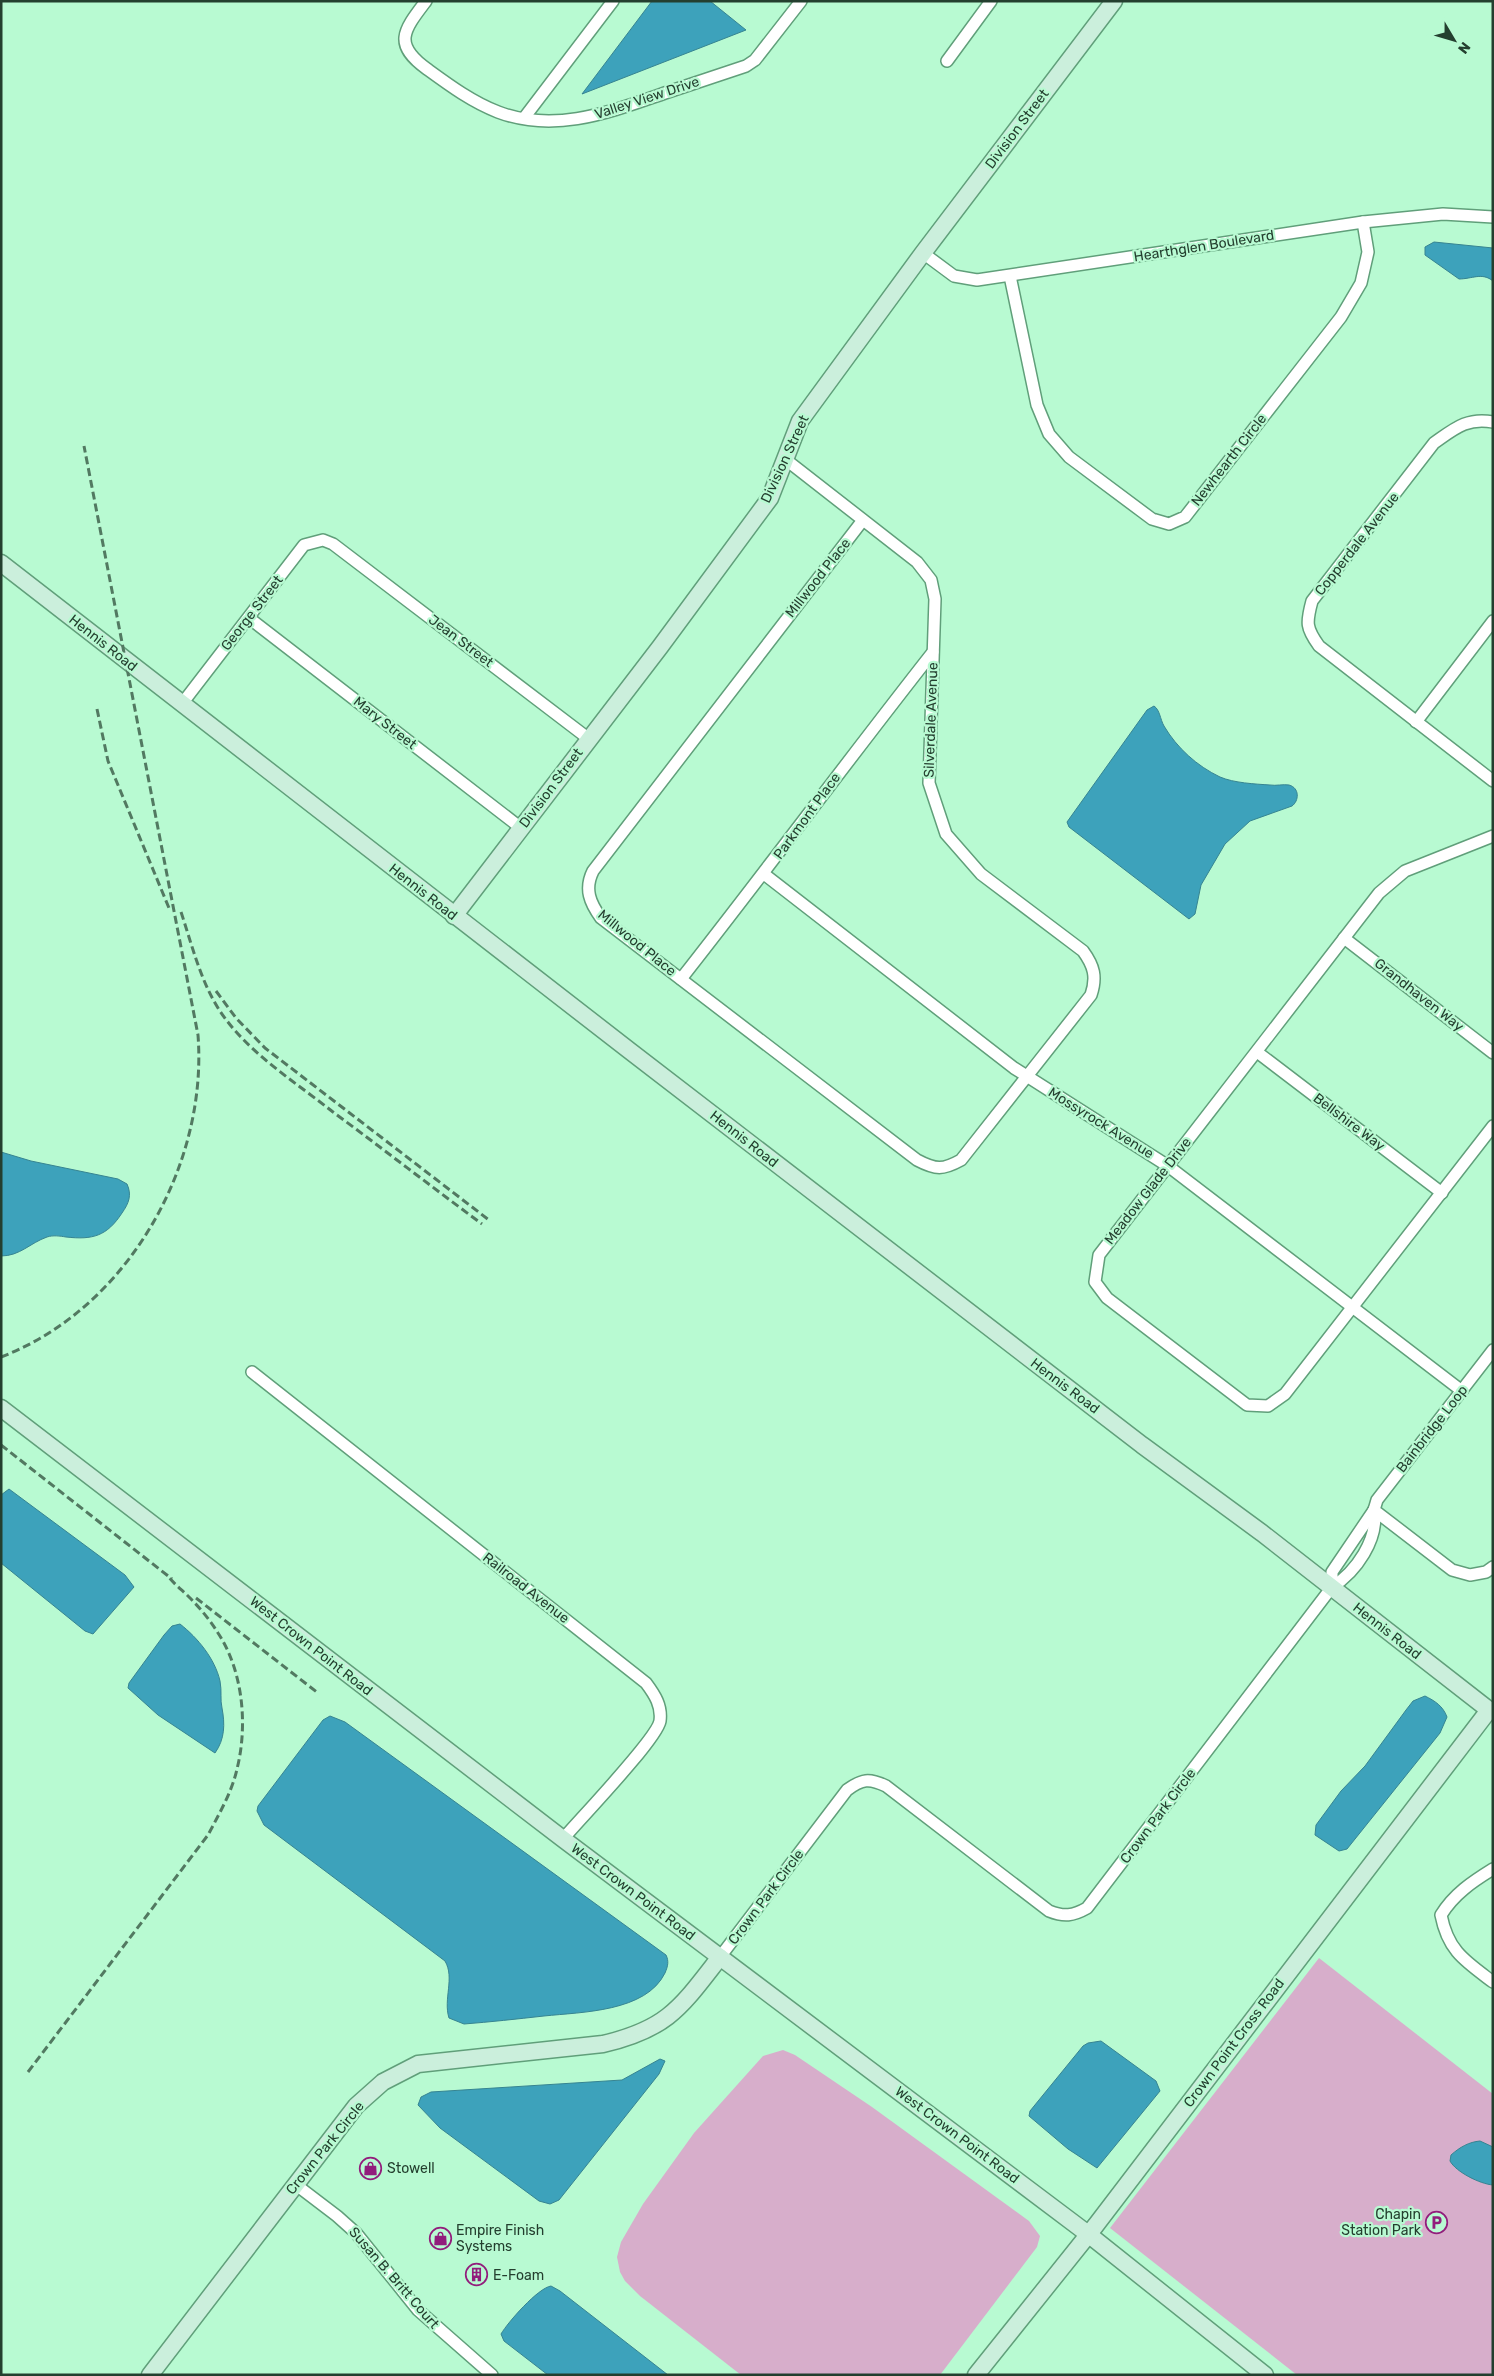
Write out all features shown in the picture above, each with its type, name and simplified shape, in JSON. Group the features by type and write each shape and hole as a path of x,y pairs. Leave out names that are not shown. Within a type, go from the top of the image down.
{"street":[{"name":"Valley View Drive","path":"426,1 411,20 404,36 406,48 417,62 461,93 498,112 524,118 567,122 612,112 746,66 755,60 801,1"},
{"path":"524,118 613,1"},
{"path":"947,61 992,1"},
{"name":"Division Street","path":"454,916 770,498 800,421 923,253 1114,1"},
{"name":"Hearthglen Boulevard","path":"923,253 954,276 977,280 1363,222 1443,214 1493,218"},
{"name":"Newhearth Circle","path":"1010,276 1037,405 1049,434 1070,457 1152,520 1169,524 1185,517 1341,317 1361,283 1368,252 1363,222"},
{"name":"Copperdale Avenue","path":"1493,422 1478,419 1458,425 1434,443 1312,601 1308,616 1308,630 1319,646 1493,781"},
{"name":"Silverdale Avenue","path":"786,459 917,562 931,580 934,599 929,784 946,834 981,874 1083,951 1092,964 1096,982 1091,995 1028,1078"},
{"name":"Millwood Place","path":"863,520 599,863 588,880 591,905 601,918 918,1160 929,1166 946,1168 961,1160 1028,1078"},
{"name":"George Street","path":"181,705 304,545 324,540 333,544"},
{"name":"Jean Street","path":"333,544 589,739"},
{"name":"Hennis Road","path":"1,563 181,705 945,1295 1332,1587 1491,1711"},
{"name":"Mary Street","path":"249,618 521,828"},
{"path":"1416,722 1493,621"},
{"name":"Parkmont Place","path":"682,979 764,874 843,766 933,652"},
{"name":"Meadow Glade Drive","path":"1493,836 1405,871 1379,893 1099,1255 1094,1282 1108,1298 1247,1405 1268,1406 1285,1394 1493,1126"},
{"name":"Mossyrock Avenue","path":"764,874 1028,1078 1168,1166 1462,1391"},
{"name":"Grandhaven Way","path":"1344,938 1493,1052"},
{"name":"Bellshire Way","path":"1257,1052 1442,1192"},
{"name":"Bainbridge Loop","path":"1332,1587 1332,1572 1374,1510 1377,1500 1493,1350"},
{"name":"Railroad Avenue","path":"252,1372 646,1683 659,1702 660,1723 648,1743 562,1839"},
{"name":"West Crown Point Road","path":"1,1408 562,1839 1088,2234 1266,2375"},
{"path":"1374,1510 1452,1570 1470,1575 1486,1572 1493,1567"},
{"name":"Bainbridge Loop","path":"1332,1587 1344,1579 1367,1547 1376,1522 1374,1510"},
{"name":"Crown Park Circle","path":"150,2375 356,2106 384,2082 418,2064 603,2044 631,2038 658,2026 682,2005 847,1790 860,1780 872,1780 886,1786 1049,1911 1068,1916 1087,1908 1332,1587"},
{"name":"Crown Point Cross Road","path":"976,2375 1088,2234 1491,1711"},
{"path":"1493,1869 1470,1883 1449,1901 1441,1915 1450,1944 1468,1963 1493,1982"},
{"name":"Susan B. Britt Court","path":"296,2184 356,2233 418,2310 492,2375"}],"shaded area":[{"path":"1319,1958 1493,2094 1493,2375 1297,2375 1110,2228"},
{"path":"783,2050 795,2055 872,2107 1029,2221 1040,2236 1037,2247 940,2375 741,2375 640,2296 625,2281 620,2272 617,2257 621,2242 643,2204 694,2133 763,2056"}],"water":[{"path":"652,1 710,1 746,30 582,94"},
{"path":"1434,242 1493,248 1493,281 1481,276 1459,279 1425,255 1425,247"},
{"path":"1154,706 1175,742 1188,756 1212,773 1238,782 1289,785 1297,792 1296,801 1292,806 1250,821 1225,844 1201,885 1195,914 1189,919 1069,827 1067,822 1147,710"},
{"path":"1,1152 31,1161 118,1179 127,1184 129,1192 128,1202 111,1227 98,1235 84,1238 49,1236 19,1252 1,1256"},
{"path":"9,1489 125,1575 134,1587 93,1634 85,1631 1,1563 1,1495"},
{"path":"180,1624 205,1650 218,1673 224,1720 221,1742 215,1753 158,1715 128,1688 129,1683 164,1635 172,1626"},
{"path":"1425,1696 1438,1704 1447,1717 1440,1733 1347,1849 1339,1851 1315,1835 1316,1825 1341,1791 1365,1766 1413,1701"},
{"path":"330,1716 345,1722 666,1955 668,1961 667,1968 656,1986 643,1996 628,2003 594,2011 464,2024 449,2018 447,2003 449,1974 445,1961 264,1825 257,1811 258,1806 323,1720"},
{"path":"1101,2041 1156,2081 1160,2091 1097,2168 1068,2149 1029,2116 1030,2111 1083,2046 1088,2043"},
{"path":"660,2059 665,2061 659,2074 559,2200 550,2204 539,2201 440,2128 418,2105 421,2097 431,2092 622,2080"},
{"path":"1480,2141 1493,2147 1493,2185 1469,2177 1457,2169 1450,2161 1451,2155 1458,2150 1468,2144"},
{"path":"551,2286 668,2375 548,2375 504,2341 501,2334 516,2314 531,2299 545,2288"}],"railway":[{"path":"1,1357 46,1335 86,1305 121,1269 150,1227 173,1182 189,1134 198,1084 198,1035 84,446"},
{"path":"97,709 108,761 169,908"},
{"path":"181,912 206,985 218,1008 242,1038 287,1077 482,1224"},
{"path":"216,991 236,1018 265,1048 489,1220"},
{"path":"1,1445 172,1579"},
{"path":"28,2072 208,1835 225,1803 235,1778 242,1735 242,1717 238,1681 233,1664 212,1623 168,1576"},
{"path":"196,1598 318,1693"}],"place":[{"name":"Stowell","path":"371,2168"},
{"name":"Chapin Station Park","path":"1437,2222"},
{"name":"Empire Finish Systems","path":"440,2238"},
{"name":"E-Foam","path":"477,2275"}]}
